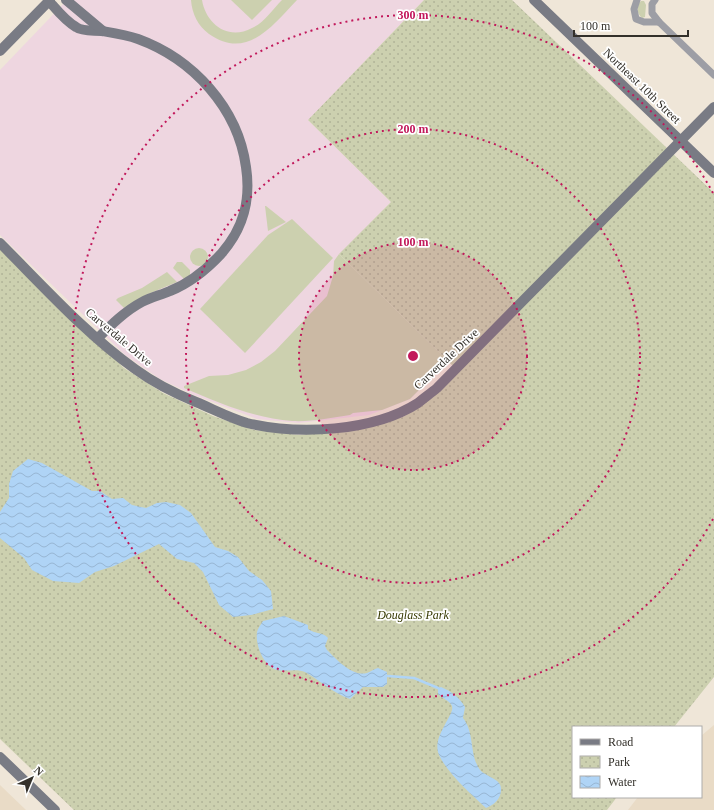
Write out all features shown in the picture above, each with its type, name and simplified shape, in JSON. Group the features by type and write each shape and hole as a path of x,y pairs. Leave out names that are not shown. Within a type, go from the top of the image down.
{"street":[{"path":"0,51 49,0 75,27 81,30 103,31 138,39 179,60 208,86 222,105 240,141 245,163 248,194 247,208 233,239 210,265 184,284 169,292 143,301 131,308 98,338"},
{"path":"66,0 103,31"},
{"name":"Northeast 10th Street","path":"534,0 714,173"},
{"path":"637,0 634,9 636,19 644,22 659,22"},
{"path":"655,0 652,4 652,13 659,22 714,75"},
{"name":"Carverdale Drive","path":"0,243 98,338 119,357 158,386 246,422 287,429 314,429 346,426 380,419 417,403 437,388 714,107"},
{"path":"0,757 55,810"}],"shaded area":[{"path":"67,0 424,0 308,120 391,202 339,255 448,361 410,399 369,415 299,423 257,419 194,395 160,379 125,355 0,235 0,70"},
{"path":"714,725 714,810 628,810 637,798 702,798 702,735"},
{"path":"0,785 26,810 0,810"}],"green space":[{"path":"191,0 202,0 204,9 208,16 213,23 220,28 227,31 243,32 256,26 282,0 297,0 269,29 247,42 235,44 223,41 205,31 196,19"},
{"path":"231,0 272,0 252,20"},
{"name":"Douglass Park","path":"424,0 512,0 714,193 714,677 675,726 572,726 572,798 616,798 607,810 74,810 0,739 0,249 124,368 163,393 213,416 254,430 299,435 347,430 403,417 433,397 459,372 339,254 391,202 308,120"},
{"path":"641,1 644,1 646,5 645,17 642,18 638,10 638,5"},
{"path":"266,206 286,222 268,231"},
{"path":"292,219 333,258 245,353 200,309 268,235"},
{"path":"199,248 205,251 208,257 205,263 199,266 193,263 190,257 193,251"},
{"path":"339,254 448,361 410,399 382,410 353,413 350,415 321,420 292,421 264,417 250,413 184,388 184,386 209,376 228,375 246,370 261,362 275,351 327,296 333,276 334,261"},
{"path":"177,262 182,262 190,270 190,275 184,279 173,268"},
{"path":"167,272 177,282 146,295 124,308 116,300 142,288"}],"water":[{"path":"28,459 42,463 92,491 100,491 112,499 123,498 132,505 146,508 157,503 166,502 180,505 191,513 215,547 228,551 238,557 249,571 262,580 271,591 273,609 251,615 233,617 219,605 203,572 194,563 177,559 159,544 114,566 95,572 79,583 53,581 32,570 24,558 0,538 0,512 9,498 9,484 13,471"},
{"path":"284,616 308,625 308,629 326,636 328,638 325,646 327,650 350,670 361,674 378,668 387,672 387,684 383,687 363,687 350,699 305,672 299,670 277,670 272,668 261,655 257,643 257,632 263,621"},
{"path":"441,687 455,695 465,707 463,718 469,730 474,758 480,770 496,780 500,785 501,792 499,798 495,803 486,808 454,776 439,755 437,748 440,734 452,710 451,704 438,694 438,688"}],"waterway":[{"path":"388,676 414,678 438,688"}]}
